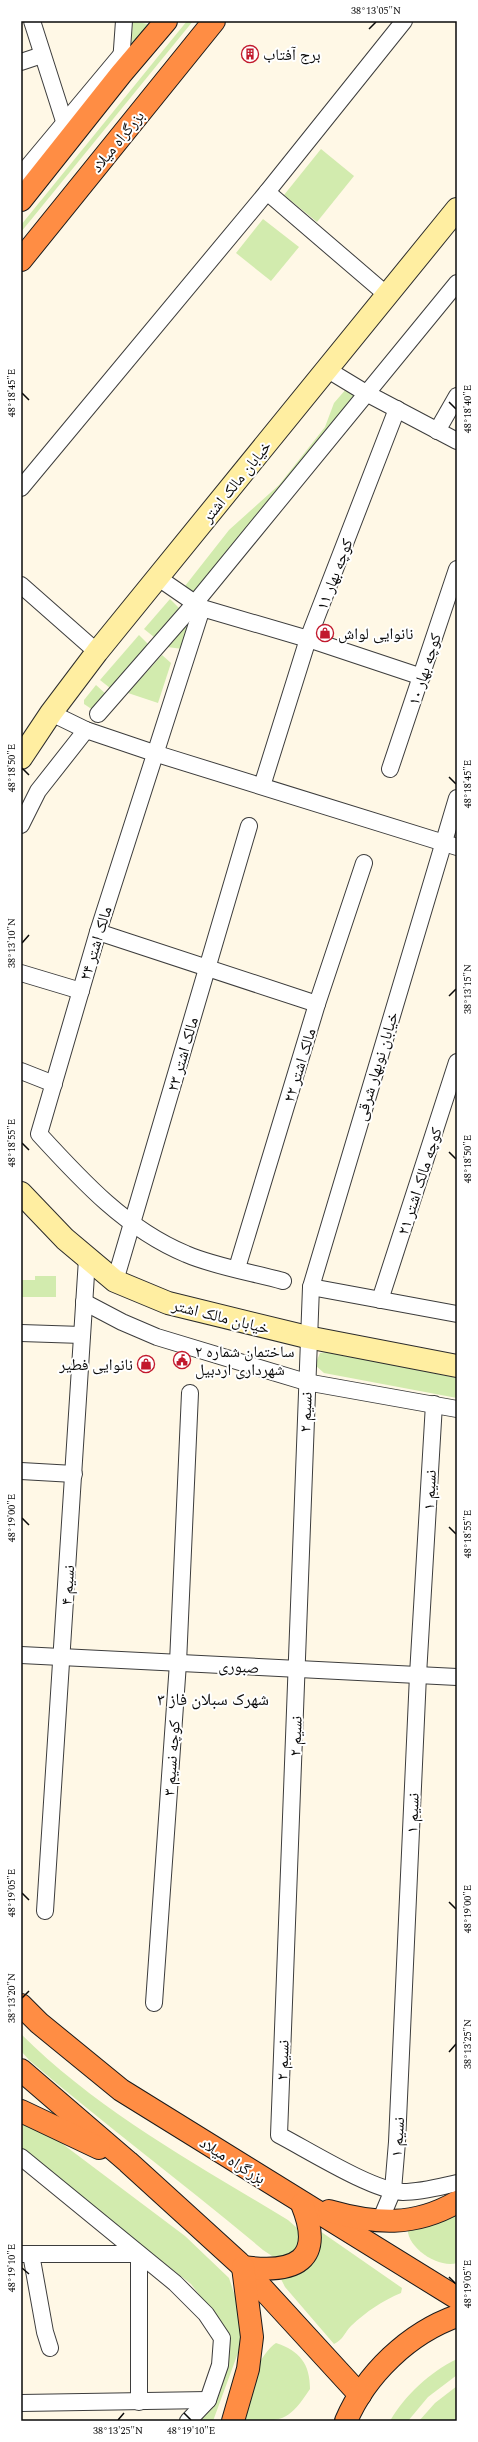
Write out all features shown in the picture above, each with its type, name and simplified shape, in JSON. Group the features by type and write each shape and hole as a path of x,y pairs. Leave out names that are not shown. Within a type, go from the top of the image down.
{"highway":[{"path":"21,200 121,64 166,21"},
{"name":"بزرگراه میلاد","path":"21,260 214,21"},
{"name":"بزرگراه میلاد","path":"21,2005 39,2023 121,2090 302,2204 457,2298"},
{"path":"21,2070 128,2162 243,2267 360,2395"},
{"path":"21,2111 128,2162"},
{"path":"302,2204 360,2220 380,2221 412,2220 457,2202"},
{"path":"243,2267 277,2270 293,2266 305,2254 311,2238 310,2222 302,2204"},
{"path":"233,2421 248,2369 252,2337 243,2267"},
{"path":"346,2421 360,2395 375,2375 410,2342 430,2328 457,2316"}],"street":[{"path":"32,21 64,121"},
{"path":"21,175 64,121 121,64 124,21"},
{"path":"21,488 267,192 404,21"},
{"path":"21,62 42,55"},
{"path":"267,192 387,295"},
{"name":"خیابان مالک اشتر","path":"21,758 51,713 97,652 328,370 457,209"},
{"path":"98,714 198,605 366,393 457,283"},
{"path":"328,370 366,393 457,440"},
{"path":"437,431 457,396"},
{"name":"کوچه بهار ۱۱","path":"262,786 308,639 397,409"},
{"name":"کوچه بهار ۱۰","path":"390,769 457,570"},
{"path":"157,578 198,605 308,639 422,677"},
{"path":"21,585 97,652"},
{"name":"مالک اشتر ۲۴","path":"132,1224 97,1196 39,1134 98,932 154,753 198,605"},
{"path":"51,713 86,730 154,753 450,845"},
{"path":"21,825 38,792 86,730"},
{"name":"خیابان نوبهار شرقی","path":"307,1337 311,1287 450,845 457,798"},
{"name":"مالک اشتر ۲۳","path":"115,1282 249,826"},
{"name":"مالک اشتر ۲۲","path":"237,1268 317,1004 364,863"},
{"path":"98,932 317,1004"},
{"path":"21,973 81,991"},
{"name":"کوچه مالک اشتر ۲۱","path":"380,1300 453,1091 457,1062"},
{"path":"21,1071 54,1084"},
{"name":"خیابان مالک اشتر","path":"21,1193 87,1259 115,1282 168,1303 307,1337 457,1366"},
{"path":"132,1224 186,1255 283,1281"},
{"name":"نسیم ۴","path":"45,1911 87,1259"},
{"path":"311,1287 457,1314"},
{"path":"84,1302 122,1322 157,1337 306,1382 457,1408"},
{"path":"21,1333 82,1335"},
{"name":"نسیم ۲","path":"307,1337 298,1669 279,2135 363,2180 393,2190"},
{"name":"کوچه نسیم ۳","path":"154,2003 178,1663 190,1393"},
{"name":"نسیم ۱","path":"380,2221 393,2190 403,2027 418,1675 434,1404"},
{"path":"21,1471 74,1474"},
{"name":"صبوری","path":"21,1655 457,1677"},
{"path":"21,2157 139,2254 206,2314 222,2338 220,2365 208,2400 188,2421"},
{"path":"393,2190 402,2192 430,2190 457,2183"},
{"path":"50,2348 26,2254 139,2254"},
{"path":"139,2254 139,2402"},
{"path":"21,2403 208,2400"}],"green space":[{"path":"133,21 152,25 131,49"},
{"path":"187,21 193,21 21,232 21,225"},
{"path":"321,149 354,176 317,222 284,195"},
{"path":"263,219 299,247 271,281 236,253"},
{"path":"347,388 357,395 195,594 185,586 229,530 279,485 325,427 334,403"},
{"path":"170,599 179,608 154,637 144,629"},
{"path":"190,620 183,649 167,647"},
{"path":"139,635 148,644 110,688 100,680"},
{"path":"162,655 171,663 158,703 128,693"},
{"path":"96,685 106,694 93,710 84,704 84,700"},
{"path":"35,1276 56,1276 56,1297 21,1297 21,1280 35,1280"},
{"path":"328,1352 457,1378 457,1398 324,1373 315,1365 320,1353"},
{"path":"21,2034 82,2088 115,2112 183,2157 288,2220 297,2228 301,2237 295,2252 285,2259 272,2256 263,2250 29,2060 21,2051"},
{"path":"21,2123 60,2142 185,2236 229,2278 240,2311 242,2342 213,2421 200,2421 215,2399 229,2357 228,2332 191,2284 21,2151"},
{"path":"457,2213 457,2263 441,2263 432,2259 417,2248 411,2241 408,2234 408,2226"},
{"path":"317,2229 402,2288 401,2293 387,2299 363,2316 351,2326 340,2340 334,2344 285,2287 279,2275"},
{"path":"276,2343 291,2350 302,2360 308,2372 310,2389 296,2408 284,2417 268,2421 245,2421 243,2413 244,2402 251,2379 263,2357"},
{"path":"457,2359 457,2375 428,2397 408,2421 390,2421 403,2402 419,2385 447,2364"},
{"path":"457,2386 457,2419 455,2421 419,2421 435,2403"}],"place":[{"name":"برج آفتاب","path":"250,54"},
{"name":"نانوایی لواش","path":"325,633"},
{"name":"ساختمان شماره ۲ شهرداری اردبیل","path":"182,1360"},
{"name":"نانوایی فطیر","path":"146,1364"}],"district":[{"name":"شهرک سبلان فاز ۳","path":"213,1699"}]}
